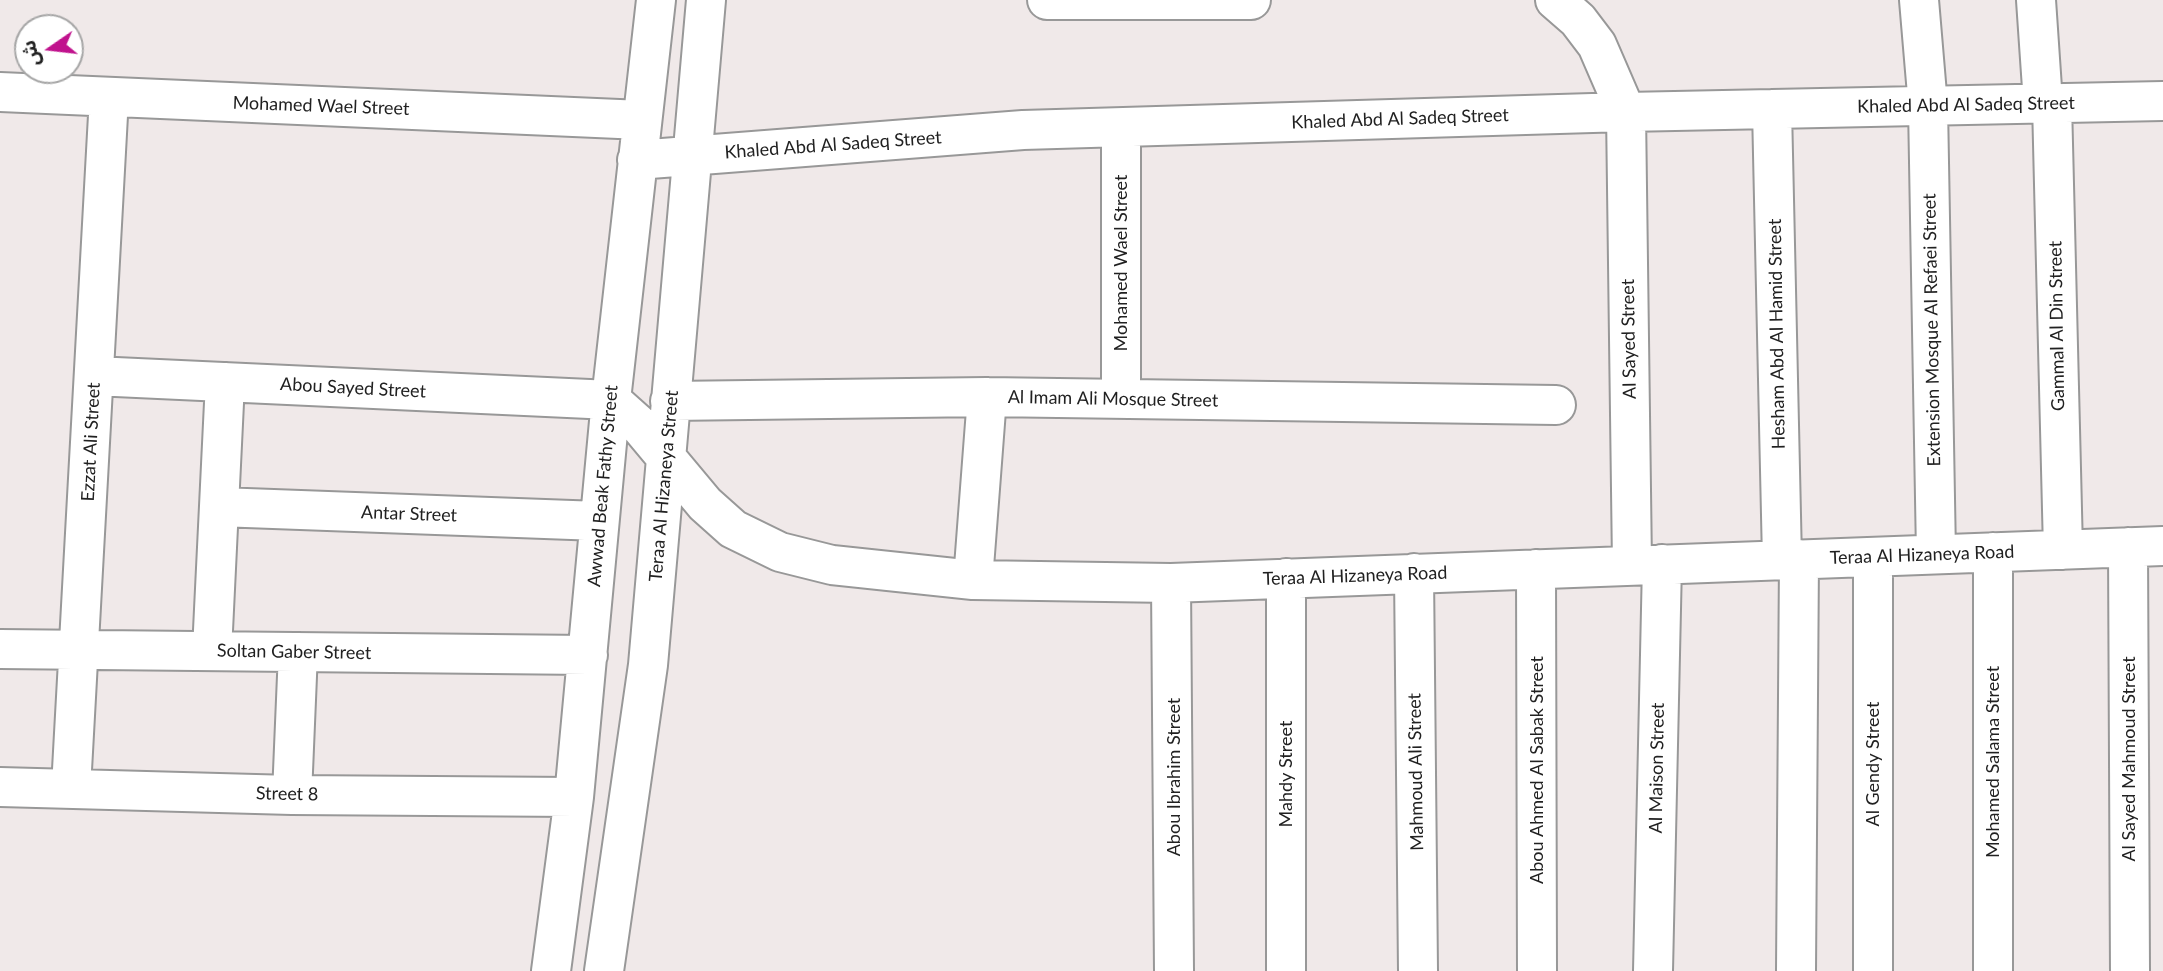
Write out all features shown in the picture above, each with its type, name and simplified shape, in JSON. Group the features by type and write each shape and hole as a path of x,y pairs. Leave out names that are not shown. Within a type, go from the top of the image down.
{"street":[{"name":"Awwad Beak Fathy Street","path":"551,971 574,797 611,400 656,0"},
{"name":"Teraa Al Hizaneya Street","path":"604,971 648,666 706,0"},
{"path":"1047,0 1251,0"},
{"path":"1555,0 1578,20 1597,45 1626,112"},
{"name":"Extension Mosque Al Refaei Street","path":"1919,0 1928,106 1936,554"},
{"name":"Gammal Al Din Street","path":"2036,0 2048,103 2063,550"},
{"name":"Mohamed Wael Street","path":"0,92 642,120"},
{"name":"Ezzat Ali Street","path":"71,788 109,97"},
{"name":"Khaled Abd Al Sadeq Street","path":"637,160 1023,130 1626,112 2163,100"},
{"name":"Hesham Abd Al Hamid Street","path":"1772,109 1791,560 1796,971"},
{"name":"Al Sayed Street","path":"1626,112 1647,565"},
{"name":"Mohamed Wael Street","path":"1121,128 1121,399"},
{"name":"Abou Sayed Street","path":"94,376 611,400"},
{"path":"212,651 225,382"},
{"path":"973,580 987,397"},
{"name":"Al Imam Ali Mosque Street","path":"670,401 987,397 1556,405"},
{"name":"Teraa Al Hizaneya Road","path":"611,400 639,425 705,504 733,529 780,552 832,565 973,580 1171,583 2146,547"},
{"name":"Antar Street","path":"219,507 600,521"},
{"name":"Al Sayed Mahmoud Street","path":"2130,971 2146,547"},
{"name":"Mohamed Salama Street","path":"1993,552 1993,971"},
{"name":"Al Gendy Street","path":"1873,557 1873,971"},
{"name":"Al Maison Street","path":"1647,565 1653,971"},
{"name":"Abou Ahmed Al Sabak Street","path":"1536,569 1537,971"},
{"name":"Mahmoud Ali Street","path":"1414,573 1418,971"},
{"name":"Mahdy Street","path":"1286,578 1286,971"},
{"name":"Abou Ibrahim Street","path":"1171,583 1174,971"},
{"name":"Soltan Gaber Street","path":"0,649 587,655"},
{"path":"292,795 298,652"},
{"name":"Street 8","path":"0,787 292,795 574,797"}]}
